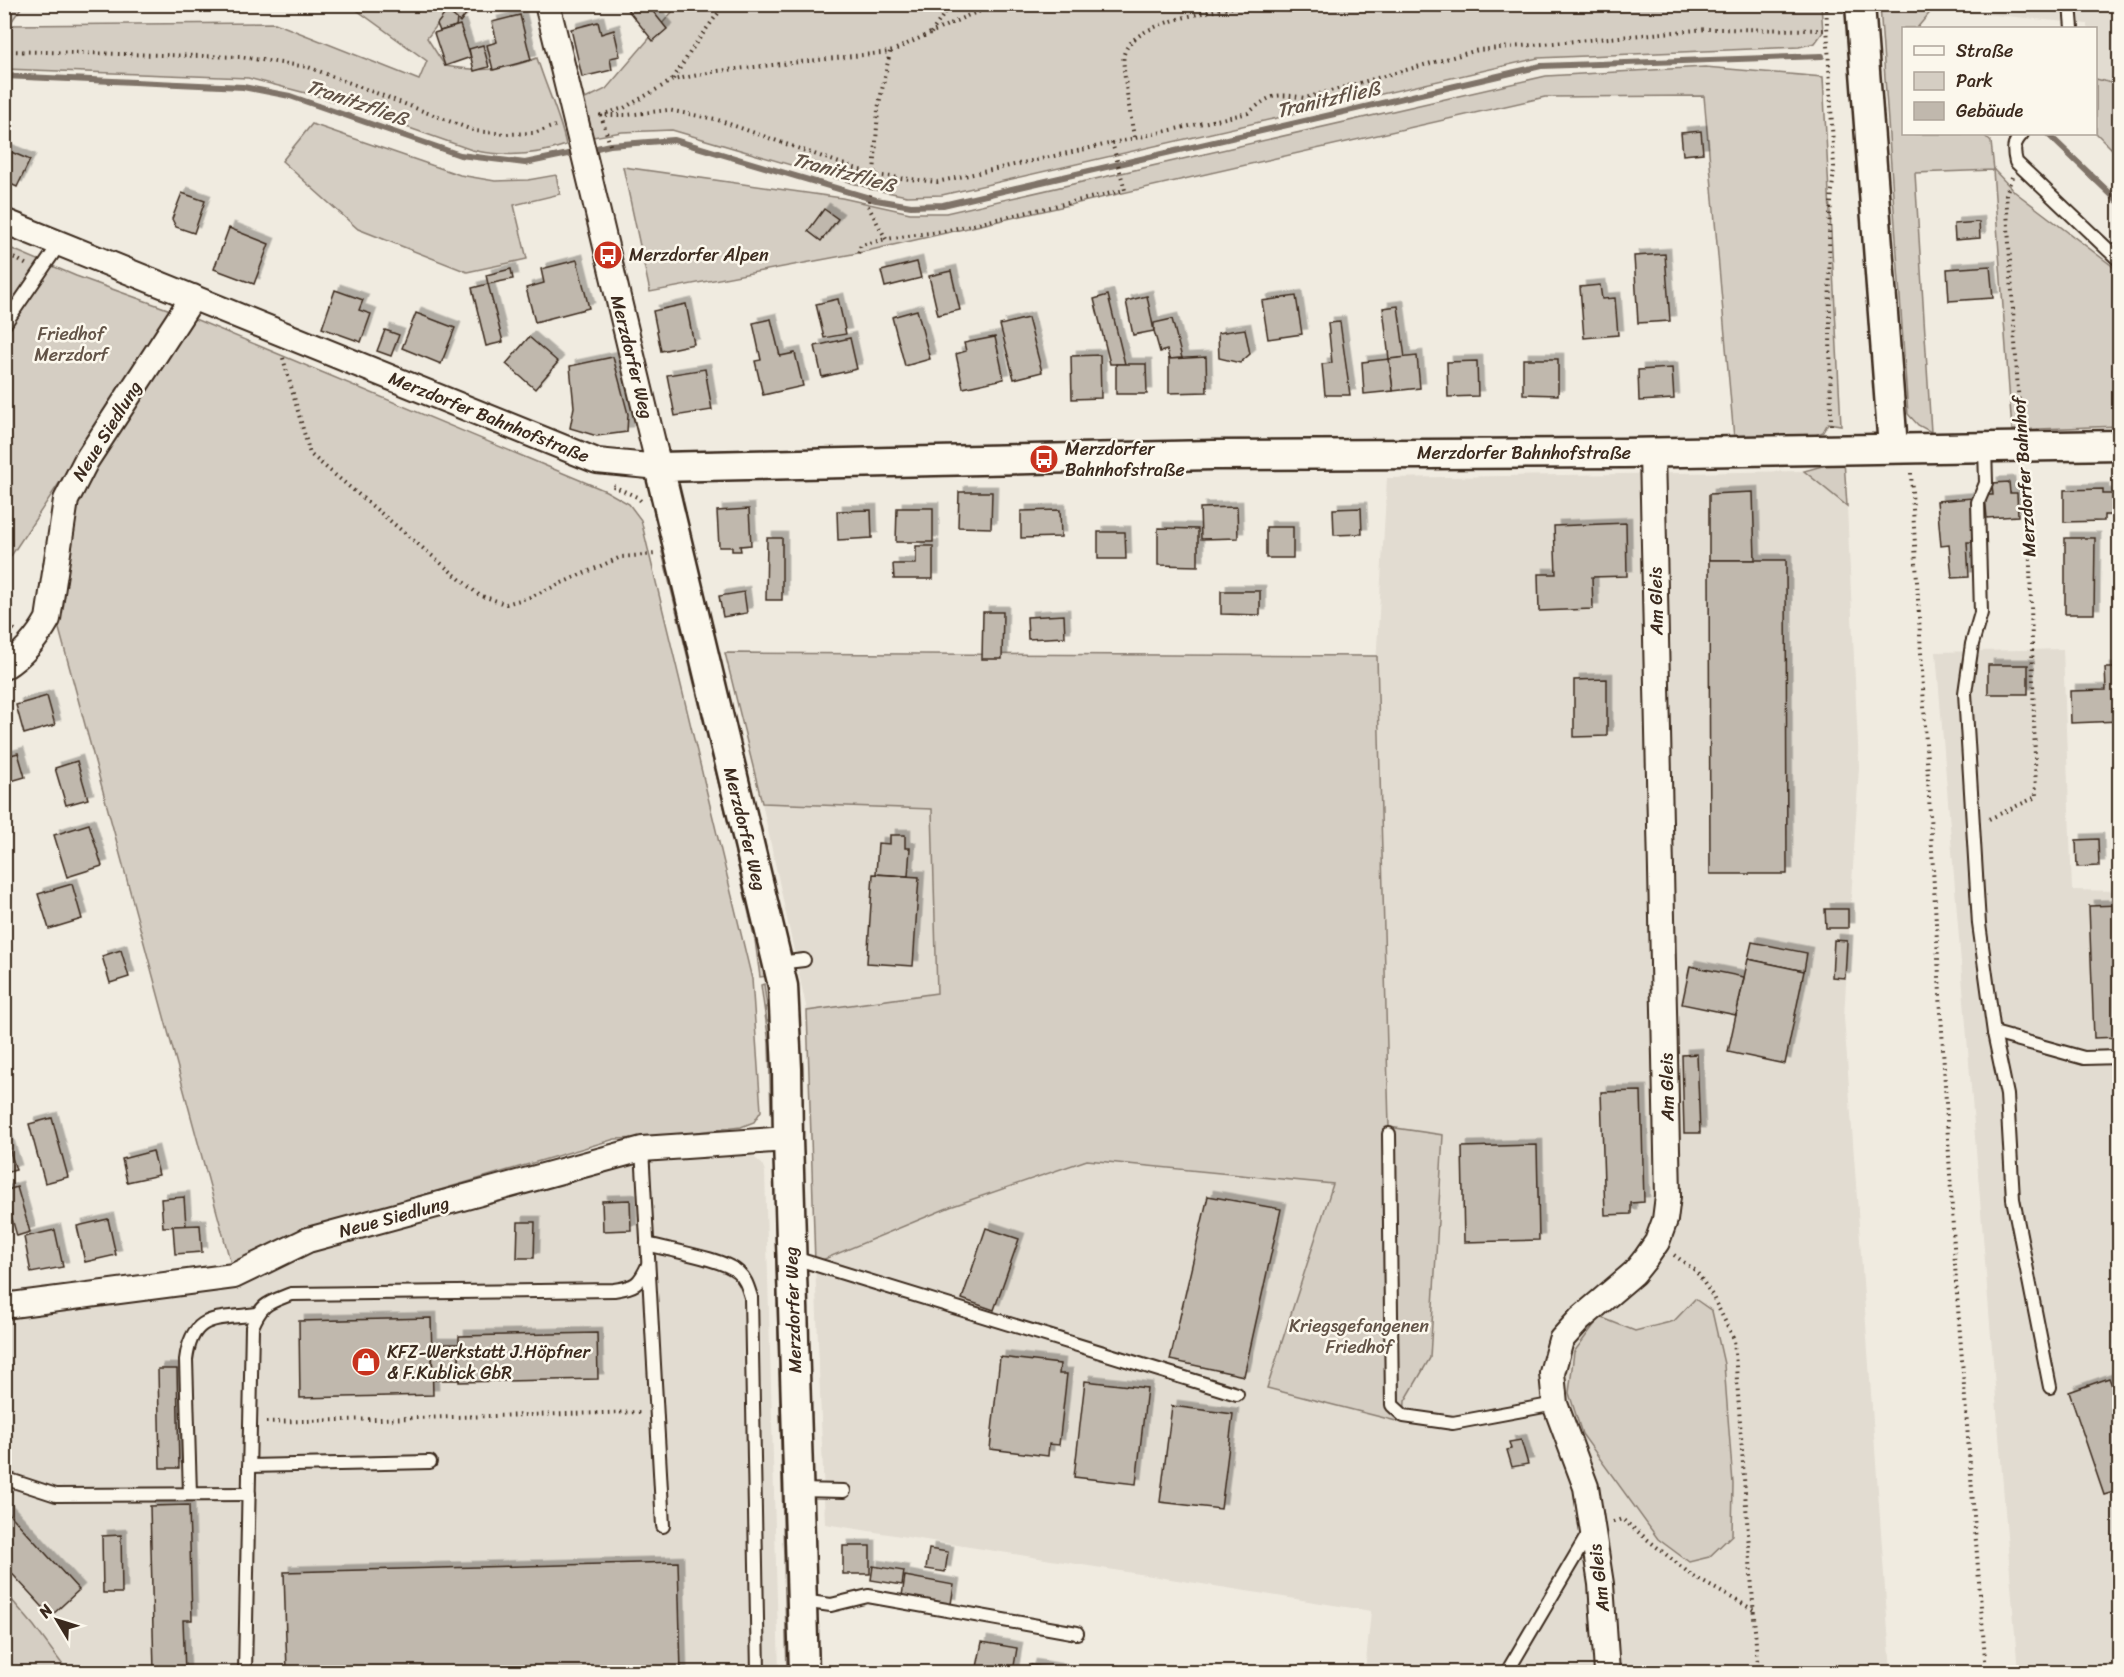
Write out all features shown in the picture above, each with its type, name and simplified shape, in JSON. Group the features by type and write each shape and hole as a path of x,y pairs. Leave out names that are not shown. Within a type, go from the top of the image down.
{"street":[{"name":"Merzdorfer Weg","path":"547,4 589,170 658,467 791,961 783,986 804,1672"},
{"path":"1860,4 1901,448"},
{"name":"Merzdorfer Bahnhofstraße","path":"4,221 597,461 658,467 1202,455 1652,452 2120,445"},
{"name":"Neue Siedlung","path":"4,667 24,653 48,619 66,500 76,479 193,297"},
{"name":"Am Gleis","path":"1607,1672 1601,1584 1586,1487 1555,1404 1552,1373 1561,1340 1581,1319 1634,1273 1657,1242 1665,1220 1668,1196 1652,452"},
{"name":"Neue Siedlung","path":"4,1306 234,1276 308,1240 642,1149 788,1139"}],"lane":[{"path":"2070,4 2072,27"},
{"path":"2019,137 2013,151 2016,162 2120,261"},
{"path":"4,325 60,243"},
{"path":"1985,448 1986,483 1978,502 1981,613 1972,644 1965,693 1979,924 1994,1033 2007,1095 2013,1199 2050,1387"},
{"path":"1994,1033 2084,1058 2120,1057"},
{"path":"1389,1134 1392,1405 1404,1416 1454,1423 1555,1404"},
{"path":"642,1149 663,1526"},
{"path":"647,1244 726,1265 738,1271 747,1283 751,1297 758,1672"},
{"path":"791,1257 1237,1394"},
{"path":"245,1672 252,1327 257,1314 265,1304 291,1294 614,1290 632,1287 642,1278 648,1265"},
{"path":"190,1494 186,1360 188,1343 194,1330 205,1322 257,1314"},
{"path":"249,1467 430,1462"},
{"path":"4,1478 57,1495 249,1494"},
{"path":"798,1490 843,1491"},
{"path":"1508,1672 1593,1527"},
{"path":"801,1601 831,1605 868,1596 1077,1634"}],"path":[{"path":"673,80 696,43 725,4"},
{"path":"930,33 951,4"},
{"path":"4,51 241,57 308,67 475,131 506,134 534,133 624,108 673,80 718,71 890,52 969,15 1002,4"},
{"path":"1134,137 1123,56 1130,42 1164,22 1249,4"},
{"path":"1826,4 1834,167 1829,227 1831,425 1835,430"},
{"path":"601,115 627,115 668,110 715,119 874,175 937,182 1248,113 1267,98 1281,94 1305,98 1478,50 1707,29 1828,30"},
{"path":"886,239 868,206 874,175 878,109 890,52"},
{"path":"601,115 610,145"},
{"path":"858,253 861,245 886,239 944,231 1125,190 1112,142"},
{"name":"Merzdorfer Bahnhof","path":"1973,826 2036,797 2028,489 2021,446 2006,194 2016,162"},
{"path":"4,257 8,254 41,274"},
{"path":"281,333 283,363 310,454 479,595 506,604 530,597 621,557 656,554 654,544"},
{"path":"1901,448 1956,1282 1986,1672"},
{"path":"597,461 601,475 608,484 637,497 645,506"},
{"path":"1657,1242 1696,1271 1712,1295 1734,1339 1758,1672"},
{"path":"250,1422 657,1412"},
{"path":"1593,1527 1622,1519 1694,1577 1755,1610"}],"shaded area":[{"path":"1933,5 2119,5 2119,85 2097,79 2097,27 2087,27 2087,24 1933,9"},
{"path":"1804,471 1847,506 1859,767 1844,1017 1891,1672 1365,1672 1371,1611 825,1524 815,1263 950,1207 1087,1160 1333,1184 1267,1388 1404,1422 1405,1401 1430,1358 1443,1135 1349,1121 1387,478"},
{"path":"2063,649 2072,890 2119,891 2119,1672 2018,1672 1936,652"},
{"path":"762,803 932,809 937,993 807,1011"},
{"path":"747,1151 762,1164 765,1171 779,1672 68,1672 5,1592 4,1313 310,1250 641,1159"}],"green space":[{"path":"5,4 23,5 9,25 275,23 419,80 427,61 354,8 356,4 453,5 427,38 445,66 492,69 513,66 537,58 566,145 519,154 496,154 472,150 321,97 248,78 5,69"},
{"path":"665,5 1821,5 1823,32 1815,43 1799,47 1538,58 942,195 907,196 876,190 672,130 622,132 593,137 583,100 606,89 672,12"},
{"path":"1880,5 1933,5 1933,9 1918,27 1902,27 1902,135 1984,135 1991,142 1994,170 2015,192 2111,265 2119,274 2119,426 2012,430 1993,170 1915,173 1931,432 1918,425 1908,414"},
{"path":"1705,67 1823,77 1841,425 1828,423 1823,432 1811,437 1734,438 1704,96 1545,97 858,253 650,292 623,167 842,198 910,213 946,213 1546,76"},
{"path":"2097,79 2119,85 2119,156 2097,134"},
{"path":"312,124 460,175 495,181 528,180 556,175 560,194 514,205 527,259 467,272 358,229 282,161"},
{"name":"Friedhof Merzdorf","path":"5,246 76,276 173,311 5,565"},
{"path":"190,317 606,491 629,504 641,520 752,979 761,1111 754,1122 741,1127 645,1138 615,1139 306,1229 232,1268 58,625 76,505 94,467"},
{"path":"1844,460 1847,506 1804,471"},
{"path":"664,546 736,842 733,843 662,552"},
{"name":"Kriegsgefangenen Friedhof","path":"725,653 1377,656 1389,1127 1443,1135 1430,1358 1405,1401 1404,1423 1267,1388 1333,1184 1087,1160 950,1207 815,1263 807,1011 937,993 932,809 762,803"},
{"path":"739,852 768,976 760,977 755,940 735,853"},
{"path":"764,984 775,1109 771,1113 769,1043 761,985"},
{"path":"775,1223 784,1223 796,1672 787,1672"},
{"path":"1695,1299 1712,1311 1724,1364 1733,1484 1732,1535 1709,1557 1689,1562 1658,1539 1582,1434 1569,1393 1574,1352 1600,1317 1635,1331 1674,1321"},
{"path":"5,1592 34,1626 68,1672 5,1672"}],"building":[{"path":"453,4 474,4 460,22 447,11"},
{"path":"623,4 647,4 667,29 653,41"},
{"path":"447,11 457,19 456,26 440,31 437,24"},
{"path":"520,15 531,60 493,70 487,45 497,42 492,22"},
{"path":"598,22 601,34 614,30 620,56 610,58 612,70 582,77 571,29"},
{"path":"460,25 471,57 445,66 434,33"},
{"path":"483,45 489,67 474,71 469,49"},
{"path":"1701,131 1703,153 1683,155 1681,133"},
{"path":"4,149 30,160 17,187 4,181"},
{"path":"182,193 205,201 194,233 176,227 172,219"},
{"path":"824,209 838,219 821,241 808,231"},
{"path":"1979,222 1980,238 1955,240 1954,224"},
{"path":"229,228 269,244 254,284 214,269"},
{"path":"1665,254 1670,321 1638,323 1634,256"},
{"path":"577,260 589,308 535,322 526,288 544,283 541,269"},
{"path":"917,262 921,278 885,287 881,271"},
{"path":"1990,266 1993,298 1949,301 1947,269"},
{"path":"511,269 513,279 488,284 486,275"},
{"path":"951,271 960,310 938,315 929,276"},
{"path":"488,284 503,342 486,346 472,288"},
{"path":"1600,285 1602,299 1615,298 1618,335 1584,338 1580,287"},
{"path":"335,290 363,300 359,310 371,314 361,342 322,328"},
{"path":"1108,295 1125,364 1110,364 1094,299"},
{"path":"1147,296 1154,331 1133,335 1126,301"},
{"path":"1296,296 1302,334 1268,339 1262,301"},
{"path":"838,299 846,334 824,338 816,304"},
{"path":"686,304 694,344 661,351 653,311"},
{"path":"1398,306 1405,358 1389,359 1383,308"},
{"path":"917,310 930,359 905,366 892,317"},
{"path":"416,313 455,328 441,364 402,348"},
{"path":"1028,318 1042,372 1014,379 1000,325"},
{"path":"771,319 780,356 795,353 803,386 763,395 755,361 761,360 753,323"},
{"path":"1172,319 1182,358 1169,359 1167,350 1160,352 1154,331 1154,323"},
{"path":"1340,322 1350,395 1325,395 1322,364 1332,363 1328,323"},
{"path":"1245,329 1250,354 1240,363 1219,358 1218,333"},
{"path":"385,330 399,335 391,356 377,351"},
{"path":"529,337 558,362 535,389 506,364"},
{"path":"995,337 1004,379 963,388 956,354 966,351 964,343"},
{"path":"850,338 857,369 822,377 815,346"},
{"path":"1100,355 1101,398 1072,399 1071,356"},
{"path":"1417,356 1420,388 1393,391 1389,359"},
{"path":"613,357 628,414 627,432 597,436 570,428 574,407 570,366"},
{"path":"1206,357 1207,392 1169,393 1169,359"},
{"path":"1389,359 1393,391 1364,394 1362,362"},
{"path":"1523,359 1558,359 1558,395 1523,394"},
{"path":"1477,361 1478,396 1448,397 1447,362"},
{"path":"1116,364 1146,364 1147,394 1116,394"},
{"path":"1672,368 1674,399 1639,401 1638,370"},
{"path":"705,369 712,410 675,416 667,375"},
{"path":"2009,482 2010,493 2017,493 2018,516 1987,518 1985,495 1993,495 1992,483"},
{"path":"2103,489 2103,494 2117,494 2117,515 2104,515 2104,521 2064,522 2064,490"},
{"path":"959,492 992,492 991,528 958,527"},
{"path":"1753,492 1755,560 1709,560 1709,494"},
{"path":"1972,498 1975,542 1967,542 1969,577 1952,578 1949,545 1941,546 1937,501"},
{"path":"1237,507 1238,538 1201,539 1200,508"},
{"path":"897,508 933,508 933,542 896,542"},
{"path":"1361,508 1362,534 1334,535 1333,509"},
{"path":"749,509 751,545 740,546 741,551 732,551 732,547 719,547 717,511"},
{"path":"871,510 872,538 838,540 837,511"},
{"path":"1060,510 1061,537 1021,538 1021,511"},
{"path":"1626,523 1627,576 1592,577 1593,609 1539,611 1538,574 1556,574 1554,526"},
{"path":"1266,527 1293,527 1293,558 1266,558"},
{"path":"1158,528 1198,529 1198,566 1158,565"},
{"path":"1098,532 1125,532 1126,559 1098,559"},
{"path":"767,538 782,538 782,600 766,600"},
{"path":"2065,538 2095,538 2094,614 2065,614"},
{"path":"916,546 933,546 933,579 894,579 893,564 916,564"},
{"path":"1709,560 1786,560 1787,874 1710,874"},
{"path":"1221,591 1260,591 1260,615 1221,614"},
{"path":"744,592 747,613 723,617 719,596"},
{"path":"983,612 1003,612 1002,659 982,659"},
{"path":"1064,615 1065,637 1028,639 1027,617"},
{"path":"1988,665 2028,665 2028,694 1988,694"},
{"path":"2105,668 2120,668 2120,721 2071,723 2070,691 2106,690"},
{"path":"1607,679 1607,736 1574,737 1574,680"},
{"path":"47,696 55,725 24,734 16,705"},
{"path":"18,753 25,777 4,783 4,757"},
{"path":"77,761 88,799 66,805 55,768"},
{"path":"89,824 102,866 67,877 54,835"},
{"path":"890,835 905,835 905,848 910,848 908,876 876,874 878,843 890,844"},
{"path":"2098,839 2099,866 2077,867 2076,840"},
{"path":"873,874 919,877 913,966 867,963"},
{"path":"72,884 82,919 49,929 38,894"},
{"path":"2120,905 2120,1037 2094,1038 2089,906"},
{"path":"1825,909 1848,909 1848,928 1826,928"},
{"path":"1834,940 1847,941 1845,978 1832,977"},
{"path":"1752,942 1807,953 1804,971 1748,959"},
{"path":"121,950 129,977 110,983 102,956"},
{"path":"1748,959 1804,971 1785,1064 1728,1052"},
{"path":"1690,966 1744,977 1736,1015 1682,1004"},
{"path":"1697,1054 1700,1133 1684,1133 1682,1055"},
{"path":"1641,1091 1644,1202 1631,1203 1631,1214 1605,1215 1601,1092"},
{"path":"52,1118 68,1177 45,1183 29,1124"},
{"path":"4,1132 16,1170 4,1173"},
{"path":"1537,1145 1539,1240 1464,1242 1462,1147"},
{"path":"153,1151 159,1175 127,1182 122,1159"},
{"path":"17,1187 30,1232 17,1236 4,1191"},
{"path":"1208,1196 1281,1209 1244,1376 1170,1360"},
{"path":"184,1197 186,1226 163,1227 161,1199"},
{"path":"630,1200 631,1230 603,1231 602,1201"},
{"path":"108,1219 116,1255 85,1262 77,1226"},
{"path":"518,1222 535,1222 534,1258 517,1258"},
{"path":"200,1225 202,1252 175,1254 173,1226"},
{"path":"986,1228 1019,1239 994,1310 962,1299"},
{"path":"55,1230 63,1267 31,1273 24,1237"},
{"name":"KFZ-Werkstatt J.Höpfner & F.Kublick GbR","path":"431,1318 433,1395 300,1398 299,1321"},
{"path":"597,1333 598,1379 459,1382 459,1336"},
{"path":"432,1344 459,1344 459,1380 433,1380"},
{"path":"1000,1357 1060,1364 1059,1374 1067,1374 1059,1445 1049,1444 1048,1456 990,1449"},
{"path":"158,1369 177,1369 179,1468 160,1468"},
{"path":"2109,1378 2120,1407 2120,1490 2104,1495 2069,1392"},
{"path":"1085,1381 1147,1388 1136,1484 1074,1477"},
{"path":"1172,1406 1233,1414 1221,1509 1160,1502"},
{"path":"1521,1440 1528,1464 1512,1467 1507,1450 1511,1449 1509,1442"},
{"path":"189,1505 192,1620 183,1620 185,1672 154,1672 150,1506"},
{"path":"4,1508 79,1590 51,1616 4,1565"},
{"path":"121,1535 122,1593 103,1593 102,1536"},
{"path":"843,1546 870,1546 870,1574 843,1574"},
{"path":"929,1549 948,1552 945,1572 926,1569"},
{"path":"678,1562 681,1672 287,1672 284,1572"},
{"path":"873,1566 904,1571 902,1585 871,1580"},
{"path":"905,1576 954,1585 951,1604 902,1596"},
{"path":"982,1642 1017,1648 1013,1672 976,1672"},
{"path":"1031,1665 1071,1672 1029,1672"}],"waterway":[{"name":"Tranitzfließ","path":"588,150 610,145 674,140 876,200 911,206 943,205 1541,66 1822,56"},
{"name":"Tranitzfließ","path":"4,76 243,87 290,96 460,155 525,163 578,152"},
{"name":"Tranitzfließ","path":"2049,135 2120,203"}],"place":[{"name":"Merzdorfer Alpen","path":"608,255"},
{"name":"Merzdorfer Bahnhofstraße","path":"1044,459"},
{"name":"KFZ-Werkstatt J.Höpfner & F.Kublick GbR","path":"366,1362"}]}
